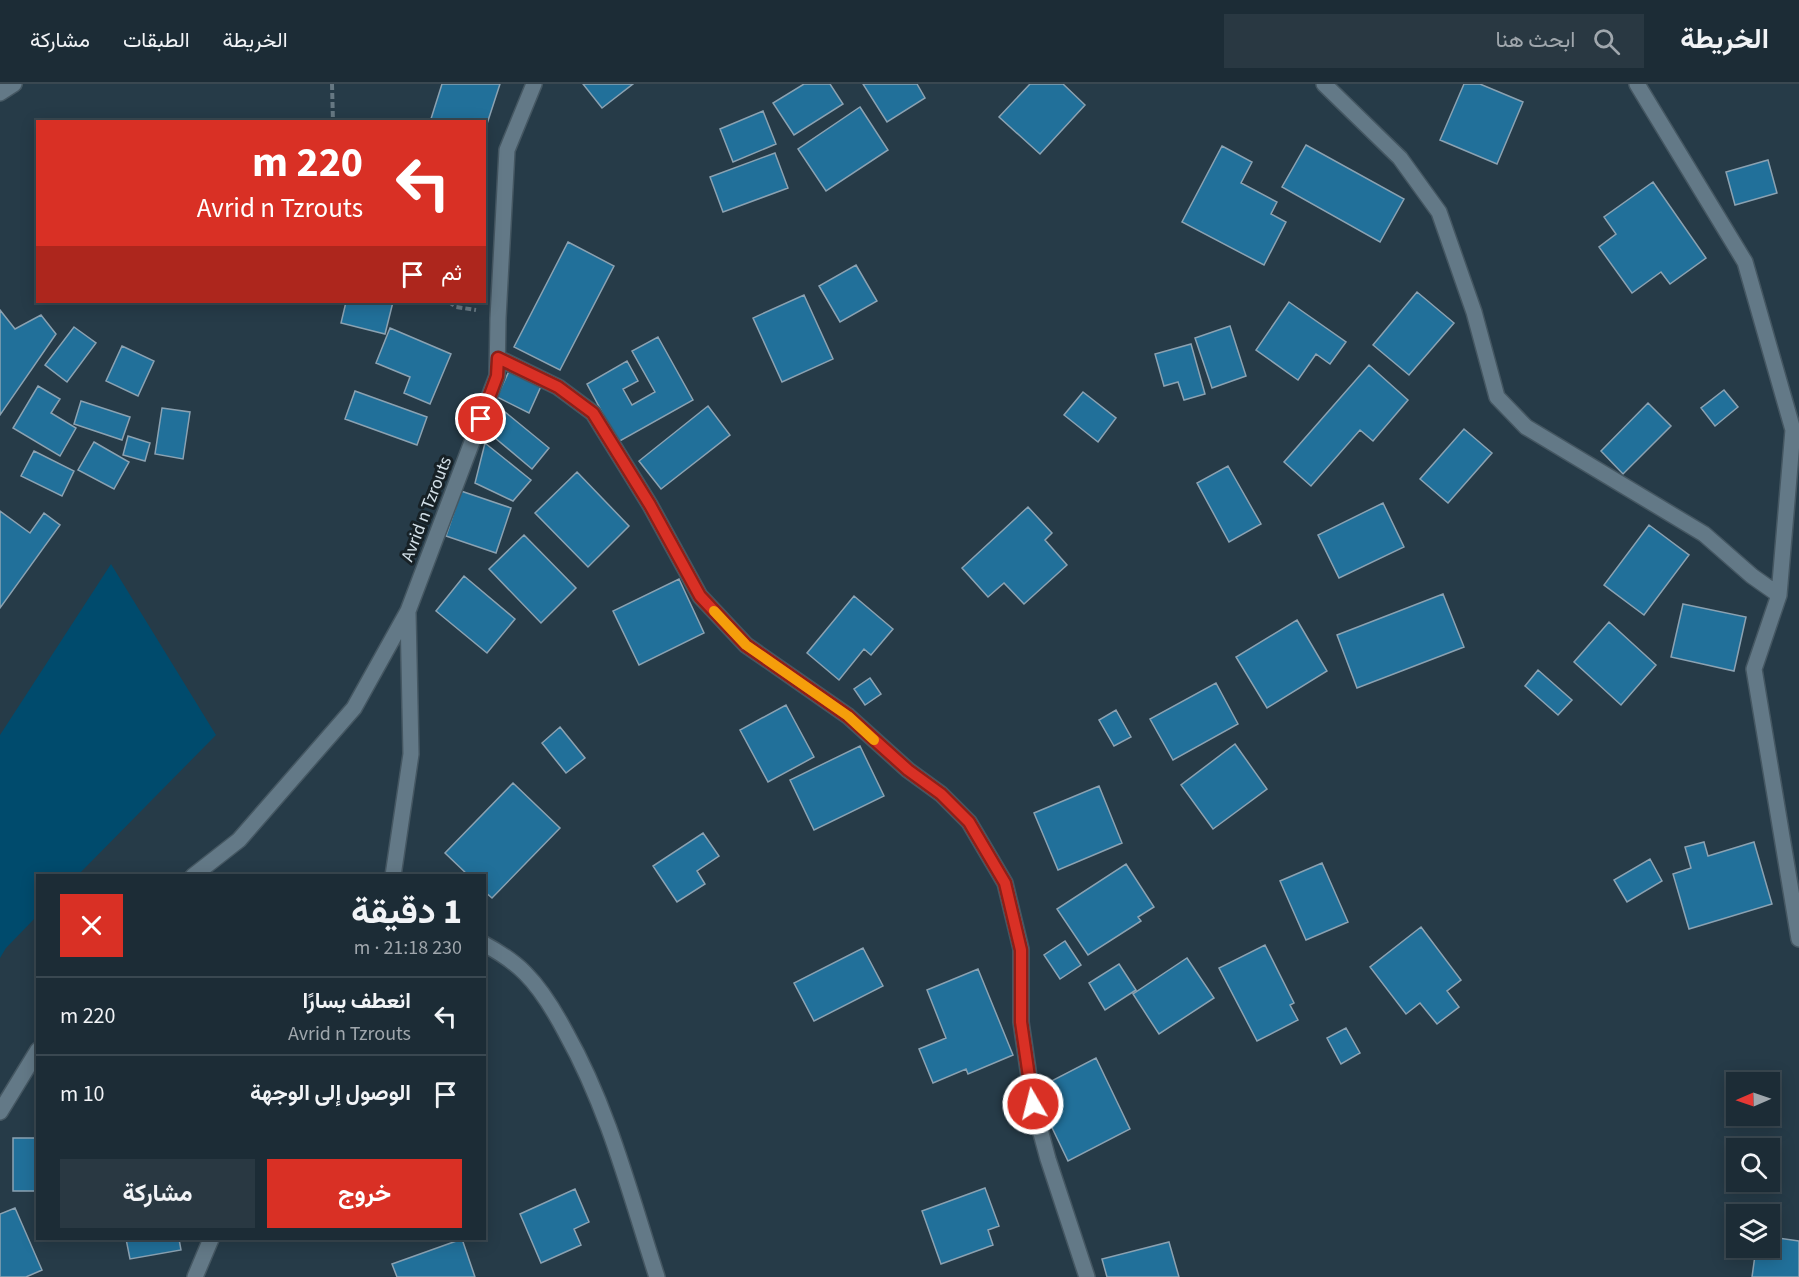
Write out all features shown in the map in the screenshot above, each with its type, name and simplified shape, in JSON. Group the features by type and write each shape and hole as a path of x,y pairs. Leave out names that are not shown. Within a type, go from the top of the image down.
{"street":[{"path":"0,93 14,84"},
{"name":"Avrid n Tzrouts","path":"196,874 239,840 354,708 408,611 497,376 507,150 534,84"},
{"path":"1324,84 1401,158 1438,212 1474,312 1497,397 1526,427 1704,534 1752,576 1779,595"},
{"path":"1637,84 1745,262 1792,430 1779,595 1754,669 1799,939"},
{"path":"498,358 558,387 593,413 650,505 700,596 746,645 848,716 908,770 941,794 969,822 1005,883 1021,950 1021,1022 1033,1104 1048,1160 1087,1277"},
{"path":"393,874 411,754 408,611"},
{"path":"486,945 506,956 526,974 554,1011 576,1051 595,1089 616,1144 657,1277"},
{"path":"0,1112 36,1053"},
{"path":"195,1277 211,1240"}],"path":[{"path":"332,84 333,120"},
{"path":"450,303 456,307 487,312 498,318"}],"shaded area":[{"path":"111,564 216,735 79,874 36,874 36,917 6,948 0,958 0,735"}],"building":[{"path":"442,84 500,84 486,127 486,120 431,120"},
{"path":"583,84 633,84 602,108"},
{"path":"804,84 830,84 843,104 794,135 773,103"},
{"path":"863,84 917,84 925,98 887,122"},
{"path":"1030,84 1063,84 1085,105 1040,154 999,117"},
{"path":"1464,84 1480,84 1523,102 1497,164 1440,140"},
{"path":"860,107 888,150 826,191 798,149"},
{"path":"763,111 776,144 733,162 720,129"},
{"path":"1306,145 1404,199 1380,242 1282,187"},
{"path":"1222,146 1252,162 1241,183 1277,202 1271,214 1286,222 1264,265 1182,222"},
{"path":"775,153 788,188 723,212 710,177"},
{"path":"1768,160 1777,193 1735,205 1726,172"},
{"path":"1653,182 1706,258 1670,284 1661,272 1632,293 1599,247 1616,234 1604,217"},
{"path":"568,242 614,266 560,370 514,347"},
{"path":"856,265 877,301 840,322 819,286"},
{"path":"1417,292 1454,323 1409,375 1373,345"},
{"path":"804,295 833,359 782,382 753,318"},
{"path":"1289,302 1346,342 1330,364 1316,354 1298,380 1256,350"},
{"path":"346,303 393,303 385,334 341,323"},
{"path":"0,310 15,329 41,315 56,334 0,415"},
{"path":"1230,326 1246,376 1212,388 1195,338"},
{"path":"74,327 96,343 67,382 45,365"},
{"path":"390,328 451,354 430,404 404,393 410,377 376,363"},
{"path":"658,337 693,400 618,442 587,384 627,361 638,381 623,389 632,405 655,392 632,351"},
{"path":"1191,344 1205,394 1184,400 1178,382 1164,386 1155,354"},
{"path":"122,346 154,361 138,396 106,381"},
{"path":"1369,365 1408,400 1373,441 1360,430 1311,486 1284,462"},
{"path":"510,369 542,384 529,413 497,397"},
{"path":"38,386 60,399 51,413 76,428 60,456 13,428"},
{"path":"1724,390 1738,407 1715,426 1701,408"},
{"path":"355,391 427,417 417,445 345,419"},
{"path":"1083,392 1116,418 1098,442 1064,415"},
{"path":"81,401 130,417 122,440 74,424"},
{"path":"1648,403 1671,426 1623,474 1601,451"},
{"path":"708,406 730,435 661,489 639,461"},
{"path":"499,407 549,448 532,469 482,427"},
{"path":"162,408 190,412 183,459 155,454"},
{"path":"1464,429 1492,453 1448,503 1420,479"},
{"path":"128,436 150,443 145,461 123,455"},
{"path":"94,442 129,462 114,489 78,470"},
{"path":"485,443 531,480 513,501 475,483"},
{"path":"34,451 74,471 62,496 21,476"},
{"path":"1228,466 1261,524 1229,542 1197,483"},
{"path":"577,472 629,526 588,567 535,513"},
{"path":"461,491 511,508 496,553 446,536"},
{"path":"1383,503 1404,547 1339,578 1318,535"},
{"path":"1028,507 1052,533 1045,540 1067,565 1024,604 1004,583 988,597 962,568"},
{"path":"0,511 30,533 44,513 60,525 0,608"},
{"path":"1649,525 1689,555 1644,615 1604,585"},
{"path":"524,535 576,588 541,623 489,569"},
{"path":"464,576 515,619 487,653 436,611"},
{"path":"679,579 704,633 639,665 613,611"},
{"path":"1443,594 1464,647 1357,688 1337,635"},
{"path":"854,596 893,629 871,655 864,649 839,680 807,653"},
{"path":"1683,604 1746,617 1734,671 1671,657"},
{"path":"1297,620 1327,671 1267,708 1236,657"},
{"path":"1609,622 1656,665 1621,705 1574,662"},
{"path":"1538,670 1572,700 1558,715 1525,686"},
{"path":"870,678 881,694 865,705 854,689"},
{"path":"1216,683 1238,724 1173,760 1150,719"},
{"path":"786,705 814,757 768,782 740,730"},
{"path":"1116,710 1131,737 1114,746 1099,720"},
{"path":"560,727 585,758 566,773 542,743"},
{"path":"1235,744 1267,789 1213,829 1181,785"},
{"path":"860,746 884,796 814,830 790,780"},
{"path":"513,783 560,828 492,898 486,893 486,874 467,874 445,853"},
{"path":"1099,786 1122,843 1058,870 1034,813"},
{"path":"703,833 719,856 697,871 705,884 677,902 653,866"},
{"path":"1704,842 1708,856 1754,842 1772,904 1689,929 1673,874 1691,868 1685,847"},
{"path":"1650,859 1662,881 1627,902 1614,880"},
{"path":"1322,863 1348,922 1306,940 1280,881"},
{"path":"1126,864 1154,907 1138,917 1141,921 1088,955 1057,909"},
{"path":"1421,927 1461,980 1447,991 1459,1007 1437,1024 1420,1003 1406,1014 1370,967"},
{"path":"1065,941 1081,965 1060,979 1044,955"},
{"path":"1265,945 1294,1003 1290,1005 1298,1020 1257,1041 1219,968"},
{"path":"863,948 883,986 814,1021 794,983"},
{"path":"1187,958 1214,998 1159,1034 1133,994"},
{"path":"1119,964 1136,990 1105,1010 1089,983"},
{"path":"978,969 1013,1055 968,1074 966,1069 933,1083 919,1049 946,1038 927,990"},
{"path":"1346,1028 1360,1053 1341,1064 1327,1038"},
{"path":"1096,1058 1130,1129 1068,1161 1034,1090"},
{"path":"13,1138 36,1138 36,1191 13,1191"},
{"path":"985,1188 999,1226 988,1230 993,1245 941,1264 922,1211"},
{"path":"575,1189 589,1222 574,1229 581,1245 541,1263 520,1214"},
{"path":"15,1208 42,1270 26,1277 0,1277 0,1214"},
{"path":"1780,1238 1799,1241 1799,1277 1752,1277 1755,1258 1780,1258"},
{"path":"126,1240 179,1240 181,1250 130,1259"},
{"path":"462,1240 475,1277 397,1277 392,1264"},
{"path":"1169,1242 1179,1277 1107,1277 1102,1259"}],"slow traffic":[{"path":"714,611 746,645 848,716 874,740"}],"route":[{"path":"481,419 497,376 498,358 558,387 593,413 650,505 700,596 746,645 848,716 908,770 941,794 969,822 1005,883 1021,950 1021,1022 1033,1104"}]}
